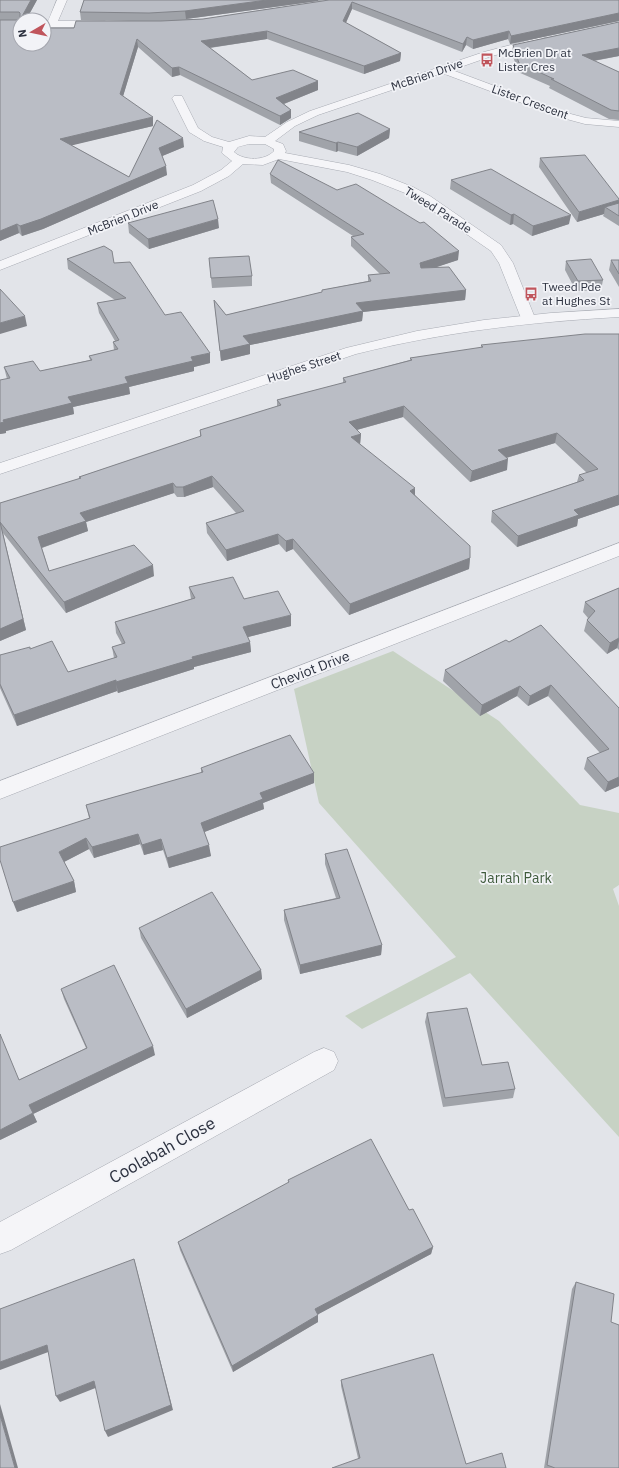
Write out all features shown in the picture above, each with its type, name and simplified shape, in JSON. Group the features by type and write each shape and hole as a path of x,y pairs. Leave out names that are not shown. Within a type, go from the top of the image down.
{"street":[{"path":"52,17 62,0"},
{"path":"52,24 115,24"},
{"name":"McBrien Drive","path":"267,141 280,130 304,117 494,52 549,39"},
{"name":"Lister Crescent","path":"443,70 563,115 585,121 619,124"},
{"path":"178,98 193,130 208,139 231,146"},
{"path":"249,140 267,141 279,147 280,151 278,155 262,161 241,160 230,155 228,150 231,146 239,142 249,140"},
{"name":"Tweed Parade","path":"278,155 368,174 409,190 425,199 496,248 506,263 528,318"},
{"name":"McBrien Drive","path":"0,266 197,188 225,173 241,160"},
{"name":"Hughes Street","path":"0,469 351,351 428,333 528,318 619,313"},
{"name":"Cheviot Drive","path":"0,790 619,549"},
{"name":"Coolabah Close","path":"0,1239 324,1061"}],"green space":[{"name":"Jarrah Park","path":"393,651 499,721 580,805 619,813 619,885 613,889 619,906 619,1137 470,973 362,1029 345,1016 456,957 319,803 294,689"}],"building":[{"path":"0,0 31,0 24,12 0,12"},
{"path":"84,0 267,0 185,11 149,13 80,12"},
{"path":"329,0 619,0 619,13 511,36 509,31 473,40 467,37 463,44 352,2 343,21 401,53 364,66 267,31 201,41 252,80 293,70 318,81 276,98 291,110 280,116 179,67 172,68 137,39 120,94 153,117 60,139 129,177 157,120 183,138 159,148 166,166 41,219 20,226 17,224 0,231 0,20 12,20 12,52 52,52 52,28 74,28 76,21 161,21 203,19"},
{"path":"619,22 619,48 582,55 619,72 619,111 611,110 551,79 554,79 519,63 513,45"},
{"path":"358,113 390,129 357,147 338,142 336,143 299,132"},
{"path":"585,155 619,200 579,212 540,158"},
{"path":"278,160 337,190 356,184 420,223 424,222 459,251 420,263 421,268 449,267 466,290 356,303 363,311 243,336 250,344 220,351 214,300 226,315 322,292 322,290 371,281 368,275 390,273 351,237 364,234 270,174"},
{"path":"491,169 571,215 533,226 451,180"},
{"path":"213,200 218,219 148,239 128,223"},
{"path":"619,203 619,216 605,207"},
{"path":"104,246 112,251 114,263 130,262 165,315 181,312 210,353 191,357 193,361 125,377 128,383 68,397 72,403 3,420 4,422 0,423 0,380 10,378 4,367 33,361 40,371 92,360 89,356 118,349 113,342 119,340 97,303 126,298 67,259"},
{"path":"249,256 252,276 211,278 209,258"},
{"path":"591,259 603,280 578,281 566,261"},
{"path":"611,260 619,260 619,274"},
{"path":"0,289 25,316 0,323"},
{"path":"585,334 619,334 619,495 574,510 579,515 518,536 492,511 584,480 579,475 598,469 557,433 498,450 508,459 472,471 404,406 349,422 361,434 351,437 415,488 410,491 470,546 470,558 350,604 293,539 286,541 278,534 226,550 206,523 244,511 212,476 183,487 176,487 173,483 80,513 86,521 38,537 49,571 134,545 153,565 64,602 0,522 0,503 81,478 79,477 201,436 200,430 281,405 277,400 346,382 343,378 412,360 410,358 483,347 481,345"},
{"path":"0,522 23,619 0,629"},
{"path":"233,577 244,599 278,591 291,615 243,627 250,642 192,657 193,659 116,682 116,680 14,715 0,684 0,655 30,647 30,649 52,641 68,672 117,657 112,647 125,643 115,622 195,598 189,587"},
{"path":"619,588 619,638 610,643 587,620 595,611 585,602"},
{"path":"541,625 619,708 619,777 608,782 587,758 609,749 551,685 530,696 520,686 482,705 445,670 506,640 509,642"},
{"path":"290,735 314,773 260,793 263,799 201,823 209,845 167,858 161,839 142,845 138,834 92,847 86,838 59,852 74,881 13,902 0,860 0,847 90,818 86,805 203,772 201,768"},
{"path":"347,849 382,945 300,965 284,910 340,898 325,854"},
{"path":"212,892 261,970 186,1009 139,928"},
{"path":"114,965 153,1046 29,1105 33,1113 0,1130 0,1034 19,1080 87,1048 61,989"},
{"path":"467,1008 482,1065 508,1062 515,1089 445,1098 427,1013"},
{"path":"371,1139 409,1210 413,1209 433,1247 315,1309 318,1315 232,1366 178,1242 289,1182 288,1180"},
{"path":"134,1259 171,1405 105,1431 94,1381 56,1396 47,1345 0,1362 0,1309"},
{"path":"576,1282 614,1294 611,1322 619,1325 619,1468 555,1468 547,1465"},
{"path":"433,1354 466,1464 502,1453 506,1468 332,1468 360,1458 341,1380"},
{"path":"0,1415 15,1468 0,1468"}],"place":[{"name":"McBrien Dr at Lister Cres","path":"487,60"},
{"name":"Tweed Pde at Hughes St","path":"531,294"}]}
